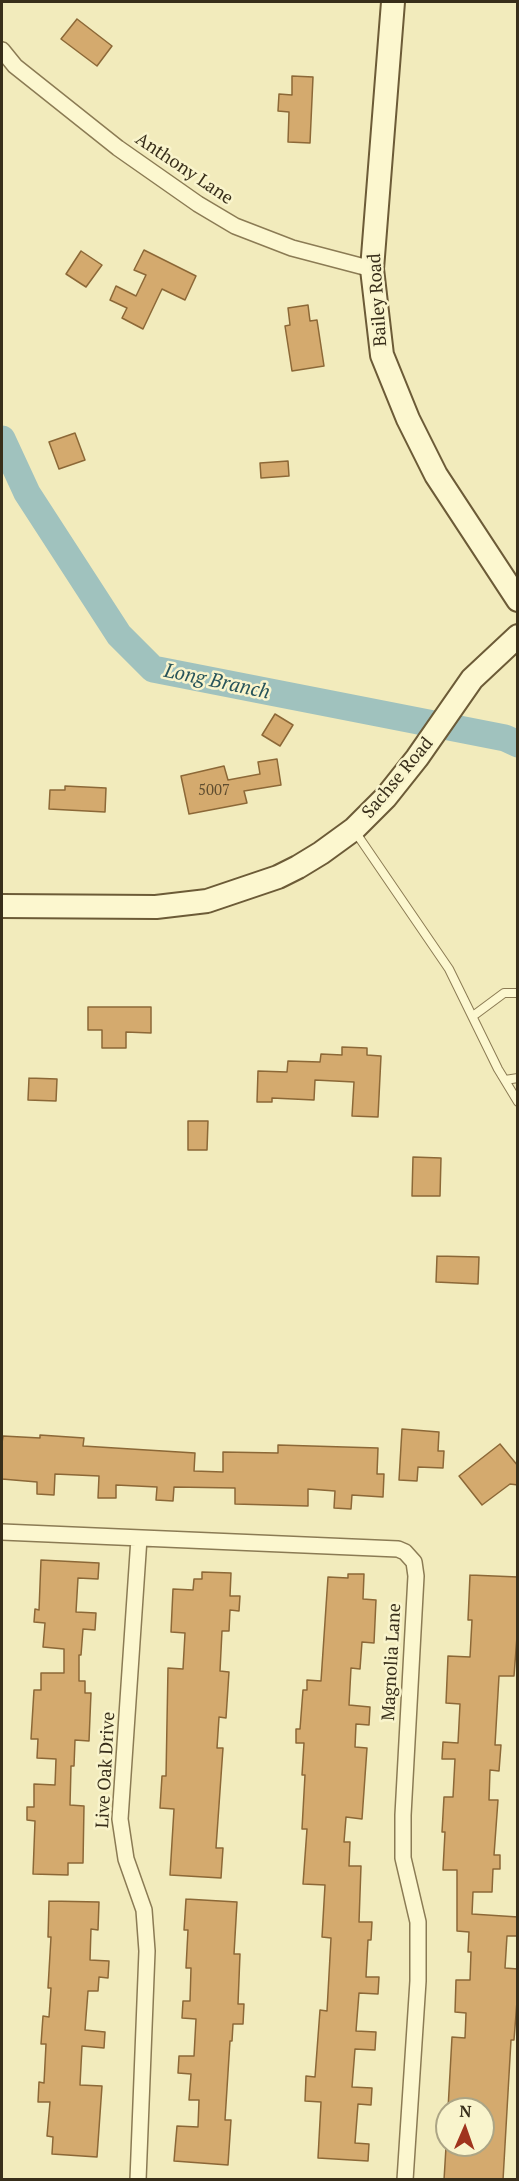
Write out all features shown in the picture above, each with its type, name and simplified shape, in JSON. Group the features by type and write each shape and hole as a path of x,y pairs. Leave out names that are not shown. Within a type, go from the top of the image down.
{"street":[{"name":"Bailey Road","path":"393,2 372,269 382,355 408,419 436,475 518,600"},
{"name":"Anthony Lane","path":"2,50 15,66 118,148 198,204 226,220 292,248 372,269"},
{"name":"Sachse Road","path":"2,906 156,907 207,901 278,877 321,853 354,829 386,797 417,758 472,679 518,636"},
{"name":"Magnolia Lane","path":"2,1532 398,1549 405,1552 414,1562 416,1569 403,1815 403,1858 418,1922 418,1981 405,2180"},
{"name":"Live Oak Drive","path":"138,2180 147,1951 144,1910 126,1858 120,1819 139,1538"}],"lane":[{"path":"354,829 449,969 518,1102"},
{"path":"472,1016 504,993 518,993"},
{"path":"505,1080 518,1078"}],"building":[{"path":"77,19 112,46 97,66 61,39"},
{"path":"292,76 313,77 310,143 288,142 289,112 278,111 279,94 292,95"},
{"path":"144,250 196,276 185,300 162,289 143,329 122,318 127,308 110,300 116,286 136,296 146,275 134,270"},
{"path":"81,251 102,265 86,287 66,274"},
{"path":"308,305 310,321 317,320 324,366 292,371 285,326 290,325 288,308"},
{"path":"75,433 85,460 59,469 49,442"},
{"path":"288,461 289,476 261,478 260,463"},
{"path":"275,714 293,725 280,746 262,735"},
{"path":"277,759 281,785 244,791 247,803 189,814 181,776 224,766 228,780 260,774 258,762"},
{"path":"65,786 106,788 105,812 49,809 50,790 65,790"},
{"path":"88,1007 151,1007 151,1033 126,1032 126,1048 102,1048 102,1030 88,1030"},
{"path":"342,1047 367,1048 367,1055 381,1056 378,1117 352,1116 354,1082 315,1080 314,1100 272,1098 272,1102 257,1102 258,1071 287,1072 288,1061 320,1062 321,1054 342,1055"},
{"path":"29,1078 57,1079 56,1101 28,1100"},
{"path":"188,1121 208,1121 207,1150 188,1150"},
{"path":"413,1157 441,1158 440,1196 412,1196"},
{"path":"437,1256 479,1257 478,1284 436,1282"},
{"path":"402,1429 439,1432 438,1451 444,1451 443,1468 418,1467 417,1481 399,1480"},
{"path":"40,1435 84,1438 83,1446 195,1453 194,1471 223,1472 223,1452 278,1453 278,1445 378,1448 377,1474 384,1474 383,1497 352,1495 351,1509 334,1508 335,1491 308,1489 308,1506 235,1504 235,1488 174,1487 173,1501 156,1500 157,1487 116,1485 116,1498 98,1498 99,1476 55,1474 54,1495 37,1494 37,1482 2,1479 2,1443 3,1436 40,1438"},
{"path":"500,1444 518,1466 518,1485 510,1484 482,1505 459,1476"},
{"path":"41,1560 99,1563 98,1579 78,1578 76,1612 96,1613 95,1630 83,1629 81,1655 79,1655 79,1681 85,1681 85,1693 91,1693 89,1741 75,1740 74,1766 71,1766 70,1805 84,1806 83,1863 68,1863 68,1875 33,1874 35,1821 27,1820 27,1807 34,1807 34,1784 55,1785 56,1759 37,1758 38,1739 31,1739 34,1690 41,1690 41,1673 64,1673 64,1649 43,1647 45,1623 34,1622 35,1609 39,1610"},
{"path":"202,1572 231,1573 230,1596 240,1596 239,1611 230,1610 229,1631 222,1631 220,1671 229,1672 226,1718 219,1717 217,1748 223,1748 216,1848 223,1848 221,1878 170,1875 174,1809 160,1808 162,1776 166,1776 168,1668 183,1669 185,1633 171,1632 173,1589 193,1590 194,1579 202,1579"},
{"path":"348,1574 364,1574 363,1599 376,1600 374,1643 362,1642 360,1669 351,1668 349,1705 370,1707 369,1725 356,1724 355,1747 367,1748 362,1819 346,1817 344,1842 350,1842 349,1866 361,1866 359,1922 372,1922 371,1940 368,1940 366,1977 379,1977 378,1994 359,1993 356,2031 376,2032 375,2050 355,2049 352,2087 372,2088 371,2105 358,2104 355,2143 369,2144 368,2161 318,2158 321,2102 305,2101 306,2076 315,2077 320,2010 327,2011 331,1938 322,1937 325,1885 303,1884 307,1829 302,1829 304,1743 296,1743 296,1729 300,1729 303,1690 307,1690 307,1680 321,1681 328,1577 348,1578"},
{"path":"470,1575 518,1577 518,1623 514,1676 499,1676 495,1745 501,1745 499,1771 490,1770 489,1800 498,1800 494,1855 500,1855 500,1869 493,1869 492,1892 473,1892 472,1914 518,1917 518,1936 507,1936 505,1968 518,1969 518,1988 514,2040 511,2040 503,2180 444,2180 445,2157 495,2157 495,2097 449,2097 452,2037 465,2038 466,2013 455,2012 456,1980 470,1980 471,1952 468,1952 469,1932 457,1931 457,1870 443,1870 444,1797 453,1797 455,1759 442,1759 443,1742 458,1743 460,1704 446,1703 448,1656 470,1657 472,1620 468,1620"},
{"path":"186,1899 237,1902 234,1954 240,1954 238,2004 244,2004 243,2024 233,2024 232,2041 230,2041 225,2120 231,2120 228,2165 174,2161 177,2126 198,2127 199,2100 189,2100 191,2074 178,2073 179,2056 194,2056 196,2019 182,2018 183,2001 190,2001 191,1968 186,1968 188,1930 184,1930"},
{"path":"49,1901 99,1902 98,1930 91,1929 90,1960 109,1961 108,1978 99,1977 98,1991 88,1991 85,2030 105,2032 104,2048 82,2046 80,2085 102,2086 97,2157 52,2154 53,2137 47,2136 50,2102 38,2102 39,2082 44,2083 46,2044 41,2044 43,2016 49,2017 51,1988 48,1988 51,1937 48,1937"}],"waterway":[{"name":"Long Branch","path":"2,439 27,493 119,635 153,669 505,738 518,744"}]}
